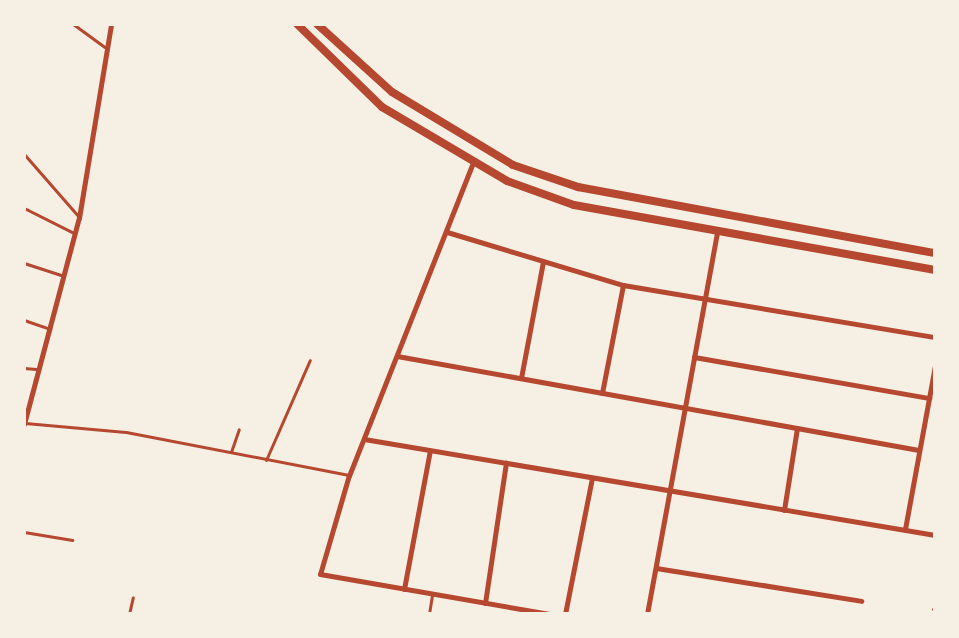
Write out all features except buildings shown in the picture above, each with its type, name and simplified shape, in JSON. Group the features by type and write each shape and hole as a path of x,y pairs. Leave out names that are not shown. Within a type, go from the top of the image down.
{"main road":[{"path":"297,24 382,107 472,165 574,205 935,270"},
{"path":"317,24 392,92 513,165 678,207 935,253"},
{"path":"382,107 392,92"},
{"path":"675,224 678,207"}],"street":[{"path":"24,424 36,369 50,329 79,218 111,24"},
{"path":"472,165 349,475 320,574 550,614"},
{"path":"447,232 623,285 935,337"},
{"path":"647,614 717,232"},
{"path":"521,378 543,262"},
{"path":"602,393 623,285"},
{"path":"397,356 919,450"},
{"path":"694,357 929,398"},
{"path":"905,529 935,366"},
{"path":"784,510 797,428"},
{"path":"364,439 935,535"},
{"path":"404,589 430,450"},
{"path":"485,603 506,463"},
{"path":"565,614 592,478"},
{"path":"656,568 861,601"}],"lane":[{"path":"73,24 108,49"},
{"path":"24,154 79,218"},
{"path":"24,208 74,233"},
{"path":"24,263 64,276"},
{"path":"24,320 50,329"},
{"path":"266,460 310,360"},
{"path":"24,368 36,369"},
{"path":"24,424 126,432 349,475"},
{"path":"231,453 239,429"},
{"path":"24,532 72,540"},
{"path":"429,614 432,593"},
{"path":"129,614 133,597"}]}
